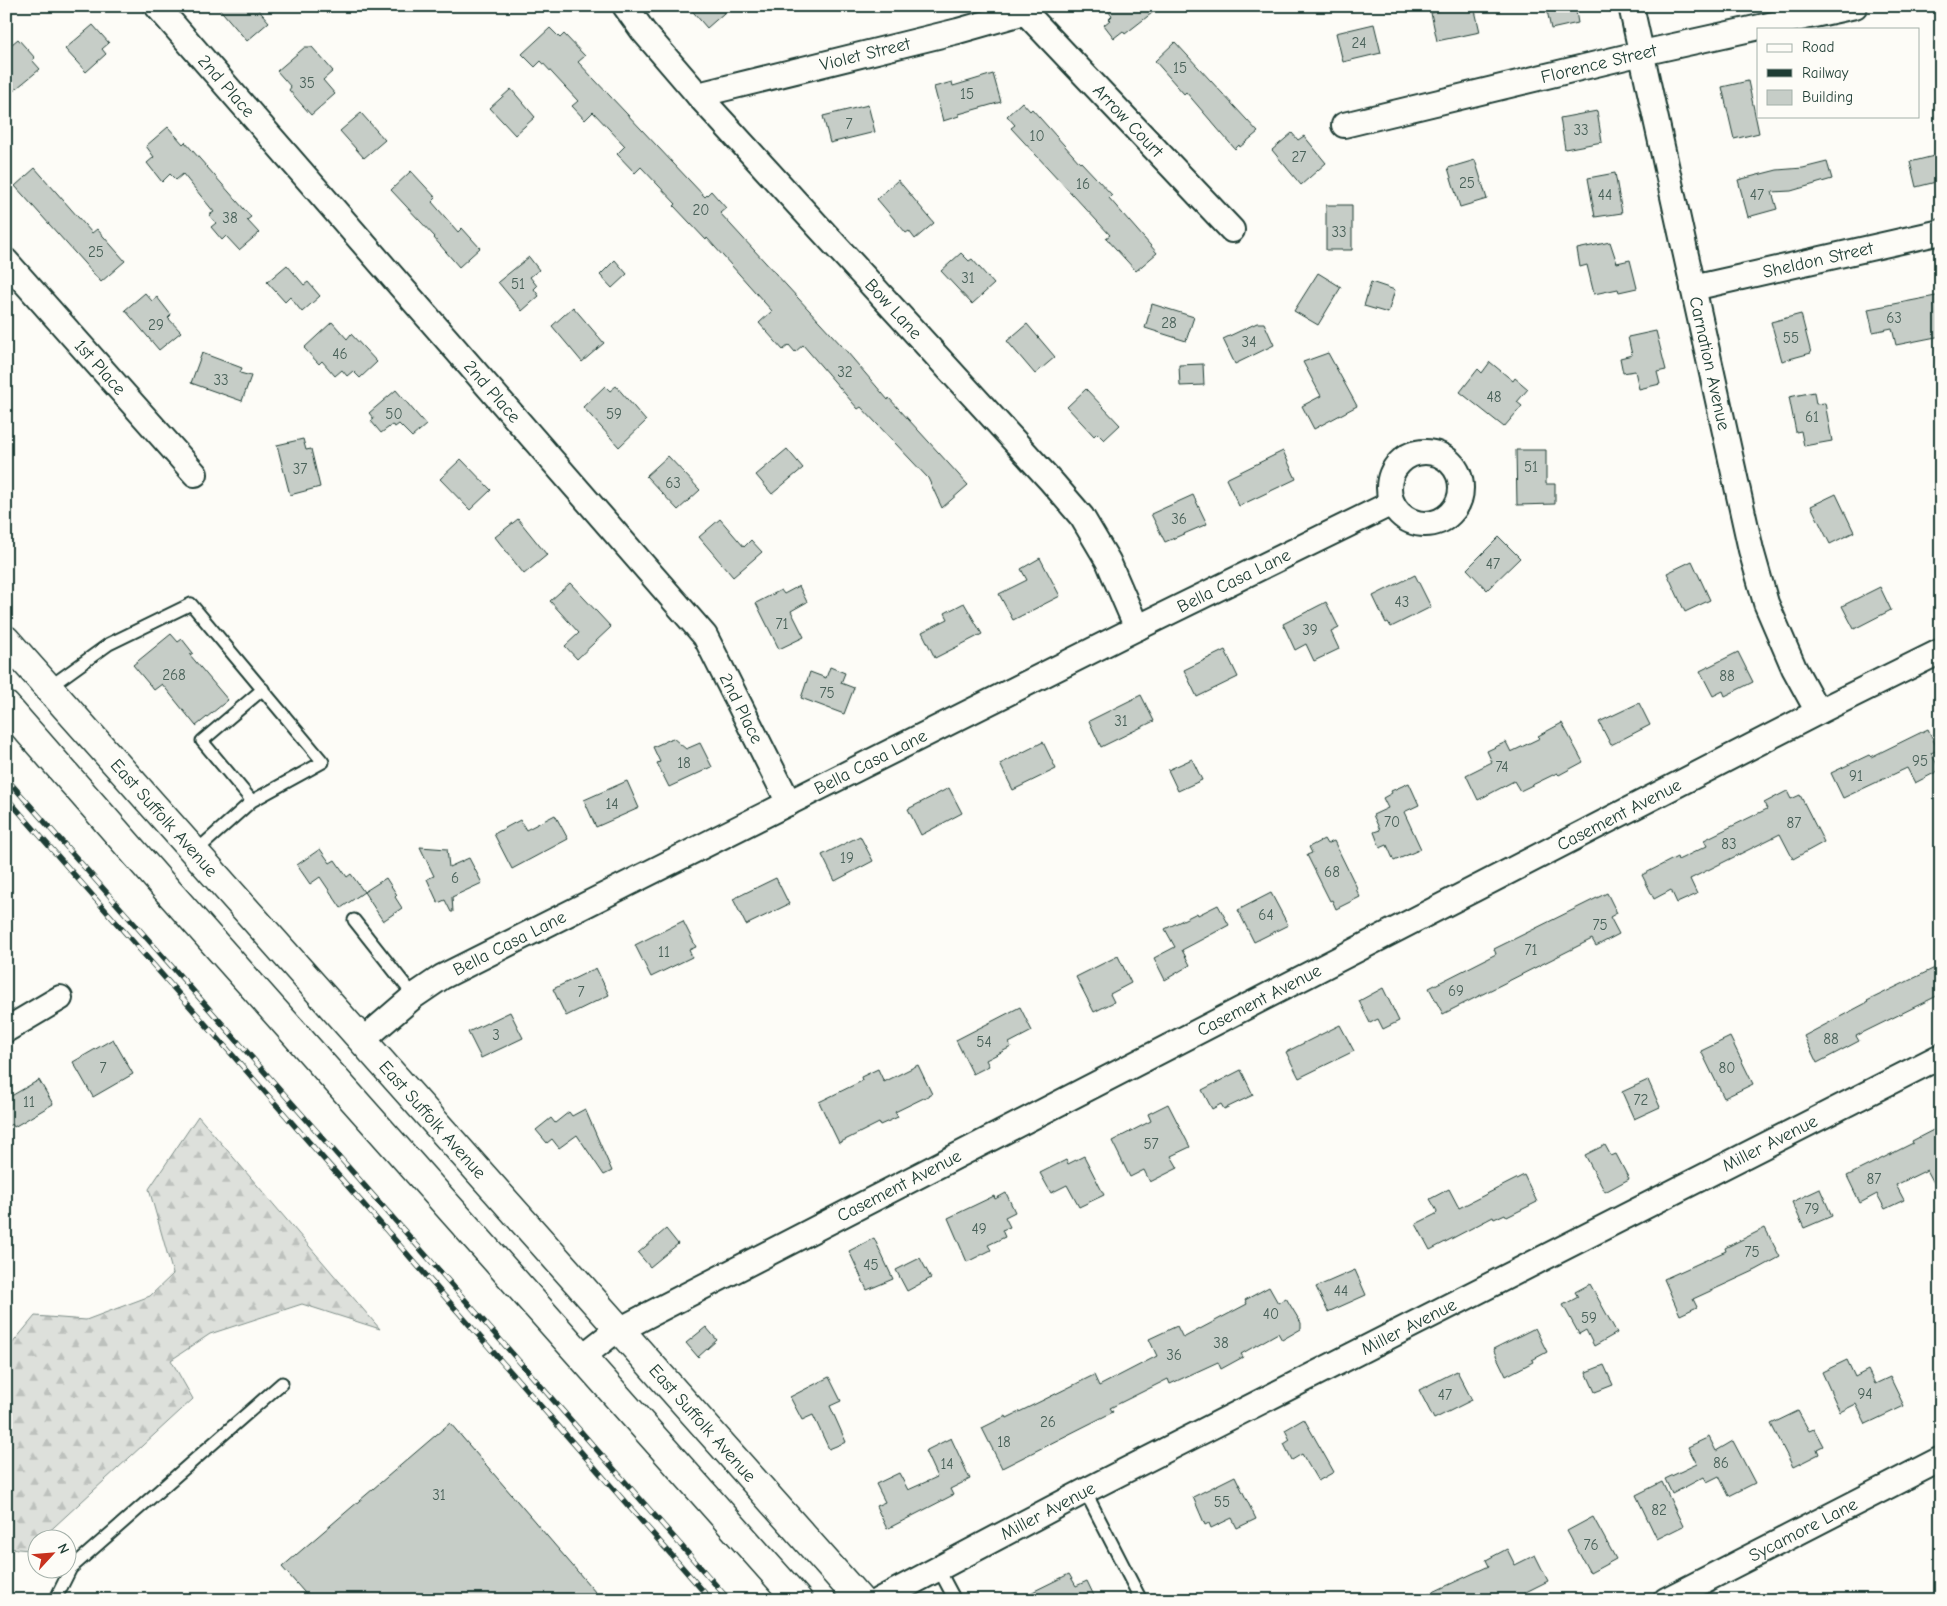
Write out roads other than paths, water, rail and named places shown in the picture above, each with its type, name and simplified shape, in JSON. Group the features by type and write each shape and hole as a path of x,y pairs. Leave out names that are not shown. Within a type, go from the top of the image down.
{"main road":[{"name":"East Suffolk Avenue","path":"6,640 860,1600"},
{"path":"6,706 174,899 798,1600"}],"street":[{"name":"2nd Place","path":"157,6 705,636 789,804"},
{"name":"Bow Lane","path":"625,6 698,95 1082,517 1108,561 1137,628"},
{"name":"Carnation Avenue","path":"1631,6 1750,550 1766,603 1794,668 1818,712"},
{"name":"Florence Street","path":"1344,125 1642,53 1855,6"},
{"name":"Violet Street","path":"698,95 958,31 1028,9"},
{"name":"Arrow Court","path":"1028,9 1232,230"},
{"name":"Sheldon Street","path":"1693,288 1941,232"},
{"name":"1st Place","path":"6,261 195,474"},
{"name":"Bella Casa Lane","path":"362,1041 414,996 442,977 1137,628 1392,503"},
{"name":"Casement Avenue","path":"582,1357 620,1330 1818,712 1941,651"},
{"path":"6,1030 60,998"},
{"name":"Miller Avenue","path":"879,1600 1085,1491 1941,1056"},
{"name":"Sycamore Lane","path":"1666,1600 1941,1459"}],"lane":[{"path":"48,688 109,644 191,604 323,762 252,801 195,852"},
{"path":"252,801 202,741 262,689"},
{"path":"354,920 414,996"},
{"path":"56,1600 71,1568 282,1383"},
{"path":"1085,1491 1141,1600"},
{"path":"938,1568 955,1600"},
{"path":"1938,1600 1941,1597"}],"railway":[{"path":"6,778 729,1600"},
{"path":"6,797 711,1600"}]}
